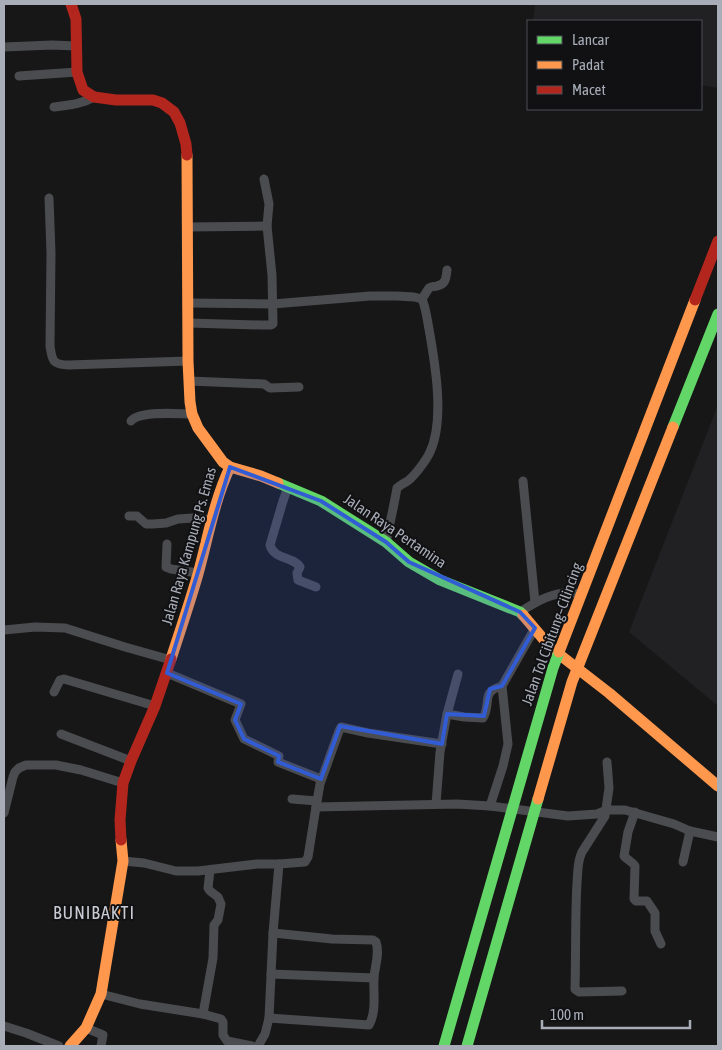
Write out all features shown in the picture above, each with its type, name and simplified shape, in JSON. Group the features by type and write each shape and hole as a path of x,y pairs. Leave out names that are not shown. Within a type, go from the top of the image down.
{"main road":[{"path":"71,4 76,19 77,72 83,90 94,97"},
{"name":"Jalan Raya Kampung Ps. Emas","path":"70,1046 86,1028 101,994 123,861 120,820 123,783 167,673 198,573 222,484 230,467 223,462 198,428 192,414 190,402 186,144 180,123 174,112 165,104 156,101 116,100 94,97"},
{"name":"Jalan Tol Cibitung–Cilincing","path":"444,1046 553,668 718,241"},
{"path":"467,1046 572,682 718,314"},
{"name":"Jalan Raya Pertamina","path":"230,467 261,476 321,501 365,527 409,562 440,580 520,612 550,648 609,692 718,786"}],"street":[{"path":"4,47 76,46"},
{"path":"19,76 77,72"},
{"path":"54,106 79,103 94,97"},
{"path":"188,323 273,324 267,226 269,204 264,179"},
{"path":"49,198 50,346 55,361 60,365 188,362"},
{"path":"187,226 267,226"},
{"path":"422,299 428,289 444,282 447,270"},
{"path":"188,303 273,304 370,296 406,296 422,299"},
{"path":"386,542 397,488 416,474 429,455 436,434 437,394 431,342 425,305 422,299"},
{"path":"189,381 264,384 270,388 299,387"},
{"path":"131,421 134,417 149,414 192,414"},
{"path":"523,481 535,602"},
{"path":"288,487 270,546 271,550 275,554 298,564 300,567 298,580 316,587"},
{"path":"129,516 137,516 146,524 166,523 178,519 193,518 211,520"},
{"path":"167,544 166,567 171,570 198,573"},
{"path":"520,612 539,600 558,593 575,593"},
{"path":"4,630 35,627 65,628 171,660"},
{"path":"490,806 508,744 502,686 535,628"},
{"path":"167,673 241,704 236,720 244,739 279,756 278,762 321,779"},
{"path":"436,804 447,714 458,674"},
{"path":"54,692 58,682 64,679 155,706"},
{"path":"447,714 483,718 490,692 494,688 502,686"},
{"path":"123,861 144,863 176,871 198,871 256,864 305,862 308,857 321,779 338,731 341,728 442,744"},
{"path":"61,734 131,761"},
{"path":"608,762 609,788 607,810 604,819 579,857 576,895 575,989 579,992 622,991"},
{"path":"4,813 12,777 19,768 26,765 56,765 123,783"},
{"path":"292,799 317,804 457,804 490,806 568,816 596,814 607,810 625,810 690,831 718,837"},
{"path":"635,812 628,832 624,856 634,863 635,866 634,899 636,901 647,901 655,913 655,930 661,944"},
{"path":"683,862 690,831"},
{"path":"258,1046 269,1018 279,864"},
{"path":"203,1014 214,958 214,925 220,914 221,904 218,897 210,892 208,888 210,870"},
{"path":"269,1018 369,1025 372,1020 374,978 378,949 376,942 373,940 273,934"},
{"path":"271,974 374,978"},
{"path":"101,994 140,1004 203,1014 221,1019 223,1035 227,1041 252,1046"},
{"path":"4,1026 59,1046"},
{"path":"86,1028 103,1035 101,1046"}],"highlighted area":[{"path":"230,467 321,501 386,542 409,562 520,612 535,628 502,686 490,689 484,716 447,714 442,744 340,726 321,779 278,762 279,756 244,739 235,720 241,704 167,673"}],"shaded area":[{"path":"535,4 718,4 718,88 702,85 702,20 533,20"},
{"path":"718,405 718,706 629,632"}],"traffic: fast":[{"path":"673,427 718,314"},
{"path":"278,483 321,501 386,542 409,562 440,580 520,612 523,615"},
{"path":"444,1046 559,652"},
{"path":"467,1046 538,799"}],"traffic: slow":[{"path":"187,155 188,361 192,414 198,428 223,462 230,467 278,483"},
{"path":"559,652 695,300"},
{"path":"538,799 572,682 673,427"},
{"path":"171,659 198,574 215,506 230,467"},
{"path":"523,615 551,648 609,693 718,786"},
{"path":"70,1046 86,1028 101,994 123,861 121,840"}],"traffic: jam":[{"path":"71,4 76,19 77,72 83,90 94,97 116,100 153,100 162,103 174,112 180,123 187,155"},
{"path":"695,300 718,241"},
{"path":"121,840 120,820 123,783 155,706 171,659"}],"district":[{"name":"BUNIBAKTI","path":"94,913"}]}
